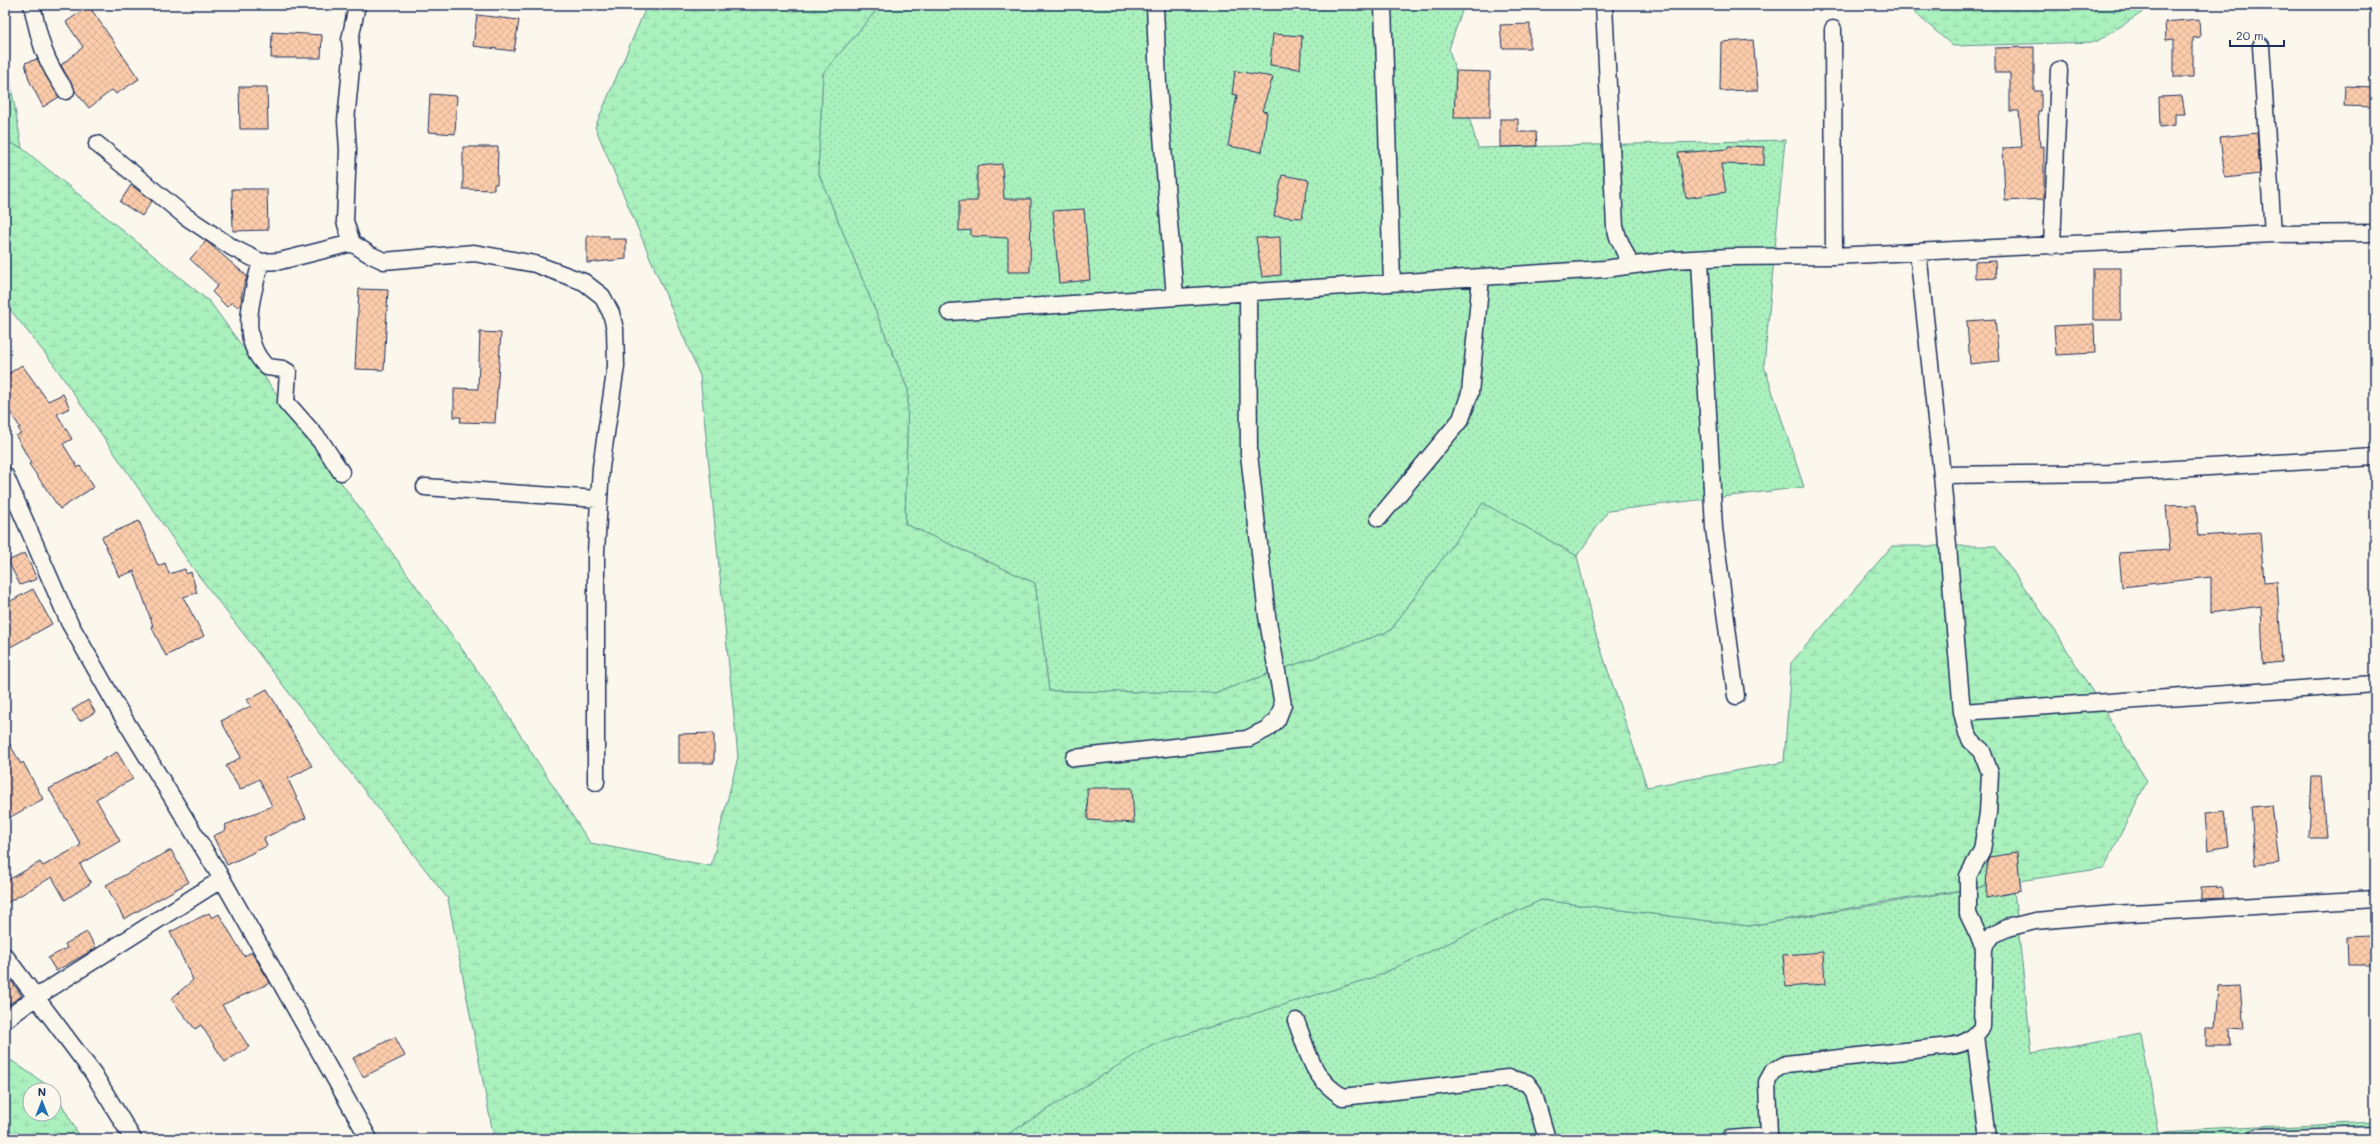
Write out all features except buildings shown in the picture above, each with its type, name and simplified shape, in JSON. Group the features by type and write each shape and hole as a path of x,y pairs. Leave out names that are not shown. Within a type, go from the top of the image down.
{"street":[{"path":"32,5 40,44 53,73 66,91"},
{"path":"357,5 350,40 352,57 346,121 348,150 345,221 352,243 369,254 384,261 474,253 535,264 584,282 602,296 611,313 615,329 616,366 601,467 596,552 596,782"},
{"path":"1155,5 1158,84 1175,297"},
{"path":"1384,5 1392,284"},
{"path":"1604,5 1615,227 1630,264"},
{"path":"1833,29 1834,256"},
{"path":"2261,46 2273,234"},
{"path":"2052,246 2059,70"},
{"path":"97,144 185,216 232,248 261,262 280,261 352,243"},
{"path":"949,312 1392,284 1604,269 1630,264 1700,260 1834,256 2273,234 2375,233"},
{"path":"1729,1139 1769,1138 1767,1082 1773,1071 1786,1064 1963,1044 1975,1036 1982,1027 1984,947 1968,914 1968,876 1982,850 1988,813 1990,773 1982,751 1971,741 1967,733 1962,712 1942,475 1918,252"},
{"path":"1700,260 1714,528 1736,696"},
{"path":"261,262 248,313 252,341 267,367 282,369 288,372 286,402 322,443 341,472"},
{"path":"1379,518 1461,419 1470,393 1480,277"},
{"path":"1074,758 1247,739 1267,729 1277,720 1283,705 1267,616 1249,454 1248,293"},
{"path":"1942,475 2108,474 2375,457"},
{"path":"5,475 69,622 120,712 222,878 370,1139"},
{"path":"425,487 598,499"},
{"path":"1962,712 2375,684"},
{"path":"5,1020 35,998 222,878"},
{"path":"1984,947 1993,935 2007,928 2035,921 2114,914 2208,910 2375,899"},
{"path":"5,956 92,1073 133,1139"},
{"path":"1296,1021 1317,1074 1328,1088 1343,1097 1508,1078 1527,1083 1533,1091 1547,1139"},
{"path":"1975,1036 1988,1139"},
{"path":"2257,1139 2375,1135"}],"green space":[{"path":"647,5 881,5 823,73 818,172 908,390 905,524 1035,583 1049,691 1215,693 1390,631 1483,503 1577,556 1594,629 1647,787 1784,762 1791,663 1892,546 1995,546 2056,632 2147,781 2104,868 1884,902 1749,926 1541,900 1375,977 1151,1045 1000,1139 494,1139 448,899 195,571 54,365 5,303 5,141 22,148 210,302 488,685 590,843 711,866 738,757 700,376 595,127"},
{"path":"881,5 1464,5 1449,49 1478,148 1785,140 1764,366 1804,487 1608,511 1577,556 1483,503 1390,631 1215,693 1049,691 1035,583 905,524 908,390 818,172 823,73"},
{"path":"1906,5 2154,5 2096,42 1953,46"},
{"path":"5,52 22,148 5,141"},
{"path":"2013,882 2032,1053 2141,1033 2159,1133 2375,1122 2375,1139 1000,1139 1150,1045 1375,977 1541,900 1749,926"},
{"path":"5,1056 42,1082 22,1082 22,1122 62,1122 62,1105 81,1139 5,1139"}]}
